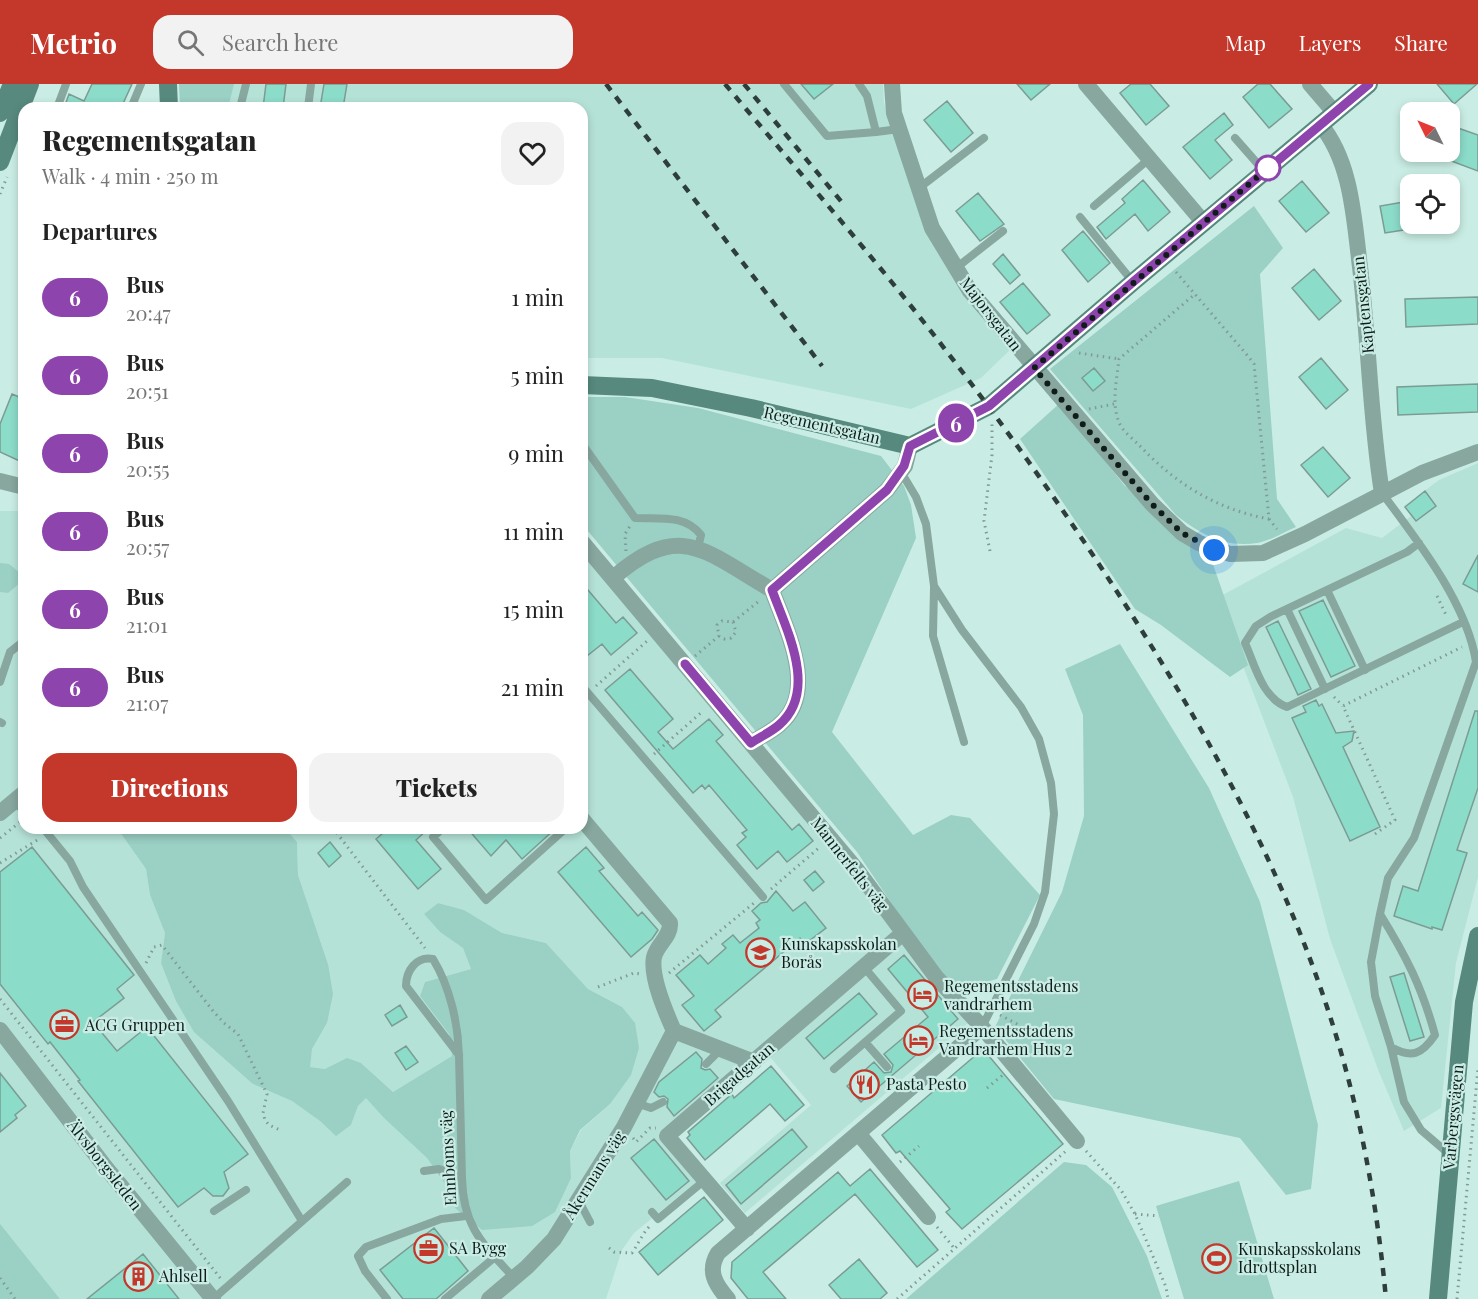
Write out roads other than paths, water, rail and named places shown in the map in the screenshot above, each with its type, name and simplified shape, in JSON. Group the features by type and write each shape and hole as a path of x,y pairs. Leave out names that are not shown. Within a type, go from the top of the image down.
{"street":[{"path":"0,112 12,84"},
{"path":"23,102 30,84"},
{"path":"168,84 169,102"},
{"name":"Majorsgatan","path":"892,84 894,113 932,228 970,291 1152,504 1182,533 1199,543 1230,554 1263,553 1305,534 1422,473 1478,452"},
{"path":"1086,84 1204,223"},
{"path":"1310,84 1334,112"},
{"path":"769,592 887,490 900,471 910,446 985,408 1369,84"},
{"path":"0,162 18,115"},
{"name":"Kaptensgatan","path":"1320,124 1340,159 1355,226 1382,494"},
{"name":"Regementsgatan","path":"588,385 652,388 751,408 910,446"},
{"path":"0,481 18,486"},
{"path":"613,578 633,561 655,549 678,544 698,548 769,592 796,658 798,696 780,724 751,743"},
{"name":"Mannerfelts väg","path":"588,549 831,838 936,977 982,1027 1077,1141"},
{"path":"0,813 18,804"},
{"path":"588,826 669,923 668,934 653,960 660,1000 674,1032 754,1062"},
{"name":"Brigadgatan","path":"747,1228 668,1136 903,933"},
{"name":"Varbergsvägen","path":"1438,1299 1464,1002 1478,936"},
{"path":"728,1299 713,1278 712,1266 718,1253 982,1027"},
{"name":"Älvsborgsleden","path":"0,1030 103,1164 213,1299"},
{"name":"Åkermans väg","path":"489,1299 554,1239 636,1103 674,1032"},
{"path":"858,1133 928,1217"}],"lane":[{"path":"59,102 66,84"},
{"path":"134,102 141,84"},
{"path":"242,102 246,84"},
{"path":"309,102 311,84"},
{"path":"784,84 827,136 899,129"},
{"path":"859,84 867,96 876,132"},
{"path":"919,188 984,138"},
{"path":"1235,138 1264,171"},
{"path":"1094,206 1149,159"},
{"path":"1080,218 1133,282"},
{"path":"956,268 1003,231"},
{"path":"588,452 635,518 674,519 693,525 701,535 698,548"},
{"path":"900,471 916,498 926,524 934,586 933,636 964,742"},
{"path":"1382,494 1430,557 1473,643 1476,662 1414,838 1388,878 1371,962 1375,996 1391,1047 1404,1102 1421,1130 1449,1154"},
{"path":"1419,543 1407,552 1256,626 1248,635 1245,643 1267,694 1278,704 1287,707 1463,622"},
{"path":"934,586 962,630 1021,707 1039,739 1051,783 1054,814 1045,892 1034,924 982,1027"},
{"path":"1327,590 1365,670"},
{"path":"1287,609 1325,688"},
{"path":"0,682 10,652 18,646"},
{"path":"588,693 762,897"},
{"path":"48,834 70,861 83,887 228,1101 302,1221"},
{"path":"436,834 433,837 486,900 559,834"},
{"path":"1380,914 1403,952 1425,997 1435,1035 1426,1049 1413,1054 1391,1047"},
{"name":"Ehnboms väg","path":"459,1055 406,986 408,970 415,963 427,958 433,959 451,1002 459,1055 462,1196 466,1216 475,1233 514,1278"},
{"path":"834,1069 901,1011 864,967"},
{"path":"865,1042 888,1067"},
{"path":"706,1064 720,1050"},
{"path":"636,1103 651,1108 663,1102"},
{"path":"424,1171 439,1169 462,1178"},
{"path":"655,1216 705,1180"},
{"path":"213,1299 347,1182"},
{"path":"214,1211 246,1190"},
{"path":"579,1200 590,1222"},
{"path":"387,1299 365,1270 358,1256 366,1247 441,1219 466,1216"},
{"path":"445,1299 495,1257"}],"railway":[{"path":"606,84 822,366"},
{"path":"725,84 911,306 1014,441 1063,510 1145,635 1211,747 1241,804 1295,921 1338,1042 1355,1106 1368,1170 1379,1234 1386,1299"},
{"path":"744,84 845,206"}],"place":[{"name":"Kunskapsskolan Borås","path":"760,953"},
{"name":"Regementsstadens vandrarhem","path":"923,995"},
{"name":"ACG Gruppen","path":"64,1025"},
{"name":"Regementsstadens Vandrarhem Hus 2","path":"918,1040"},
{"name":"Pasta Pesto","path":"865,1084"},
{"name":"SA Bygg","path":"428,1248"},
{"name":"Kunskapsskolans Idrottsplan","path":"1217,1258"},
{"name":"Ahlsell","path":"138,1276"}]}
